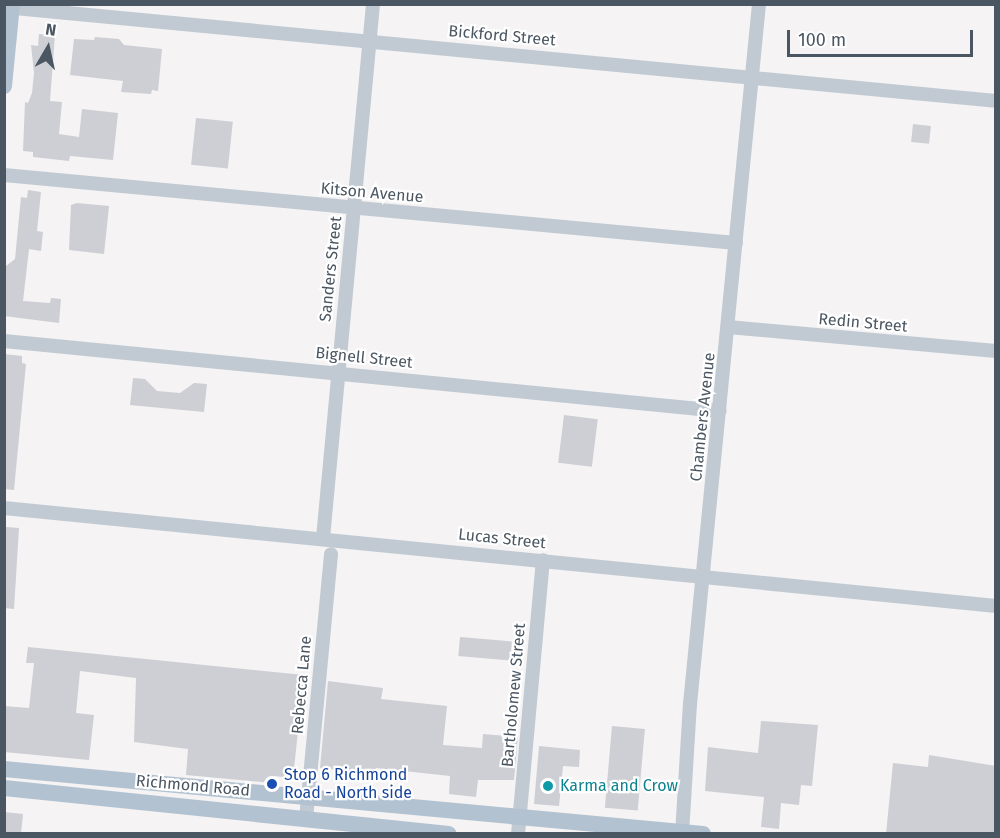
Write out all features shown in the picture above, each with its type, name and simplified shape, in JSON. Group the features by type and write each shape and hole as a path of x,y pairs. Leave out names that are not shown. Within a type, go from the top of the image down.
{"main road":[{"path":"4,86 10,6"},
{"name":"Richmond Road","path":"4,769 520,815 563,826 703,834"},
{"name":"Richmond Road","path":"4,788 306,819 332,828 449,834"}],"street":[{"name":"Sanders Street","path":"322,538 373,4"},
{"name":"Chambers Avenue","path":"682,833 704,575 759,4"},
{"name":"Bickford Street","path":"10,6 996,101"},
{"name":"Kitson Avenue","path":"4,174 736,243"},
{"name":"Redin Street","path":"728,327 996,351"},
{"name":"Bignell Street","path":"4,341 337,371 720,411"},
{"name":"Lucas Street","path":"4,508 704,575 996,606"},
{"name":"Rebecca Lane","path":"306,819 331,554"},
{"name":"Bartholomew Street","path":"518,834 543,560"}],"building":[{"path":"39,34 55,35 50,101 62,102 59,134 79,137 82,109 118,113 113,160 70,156 69,161 33,157 33,152 23,151 25,102 28,103 32,93 34,73 31,45 38,46"},
{"path":"95,37 119,39 124,45 162,49 158,91 152,90 151,94 121,92 123,81 70,75 74,39 94,40"},
{"path":"196,118 233,122 228,169 191,165"},
{"path":"913,124 931,126 929,144 911,142"},
{"path":"28,190 41,192 37,231 43,232 41,251 29,249 23,301 50,303 51,298 61,299 59,323 4,316 6,266 15,259 21,197 27,198"},
{"path":"77,203 109,206 104,254 69,250 71,205"},
{"path":"4,354 22,356 22,363 26,364 14,490 4,489"},
{"path":"133,378 145,379 157,391 180,393 194,383 207,384 204,412 130,405"},
{"path":"564,415 598,419 592,467 558,463"},
{"path":"6,527 19,528 14,609 4,608"},
{"path":"460,637 512,642 510,660 458,656"},
{"path":"28,647 304,675 293,778 274,776 273,783 186,775 188,749 134,742 136,678 80,671 76,713 94,715 89,760 4,752 4,706 29,708 34,663 26,663"},
{"path":"328,681 383,688 381,699 447,706 443,745 482,748 483,734 518,737 514,780 478,780 476,797 449,794 450,776 376,768 375,774 320,768"},
{"path":"761,721 818,725 812,786 801,785 799,805 781,803 779,829 761,827 764,797 705,791 708,747 758,753"},
{"path":"612,726 645,729 638,811 605,808"},
{"name":"Karma and Crow","path":"539,746 580,750 579,767 563,766 559,806 534,804"},
{"path":"929,755 996,766 996,834 886,834 893,763 928,767"},
{"path":"4,812 23,814 21,834 4,834"}],"place":[{"name":"Stop 6 Richmond Road - North side","path":"272,784"},
{"name":"Karma and Crow","path":"548,786"}]}
